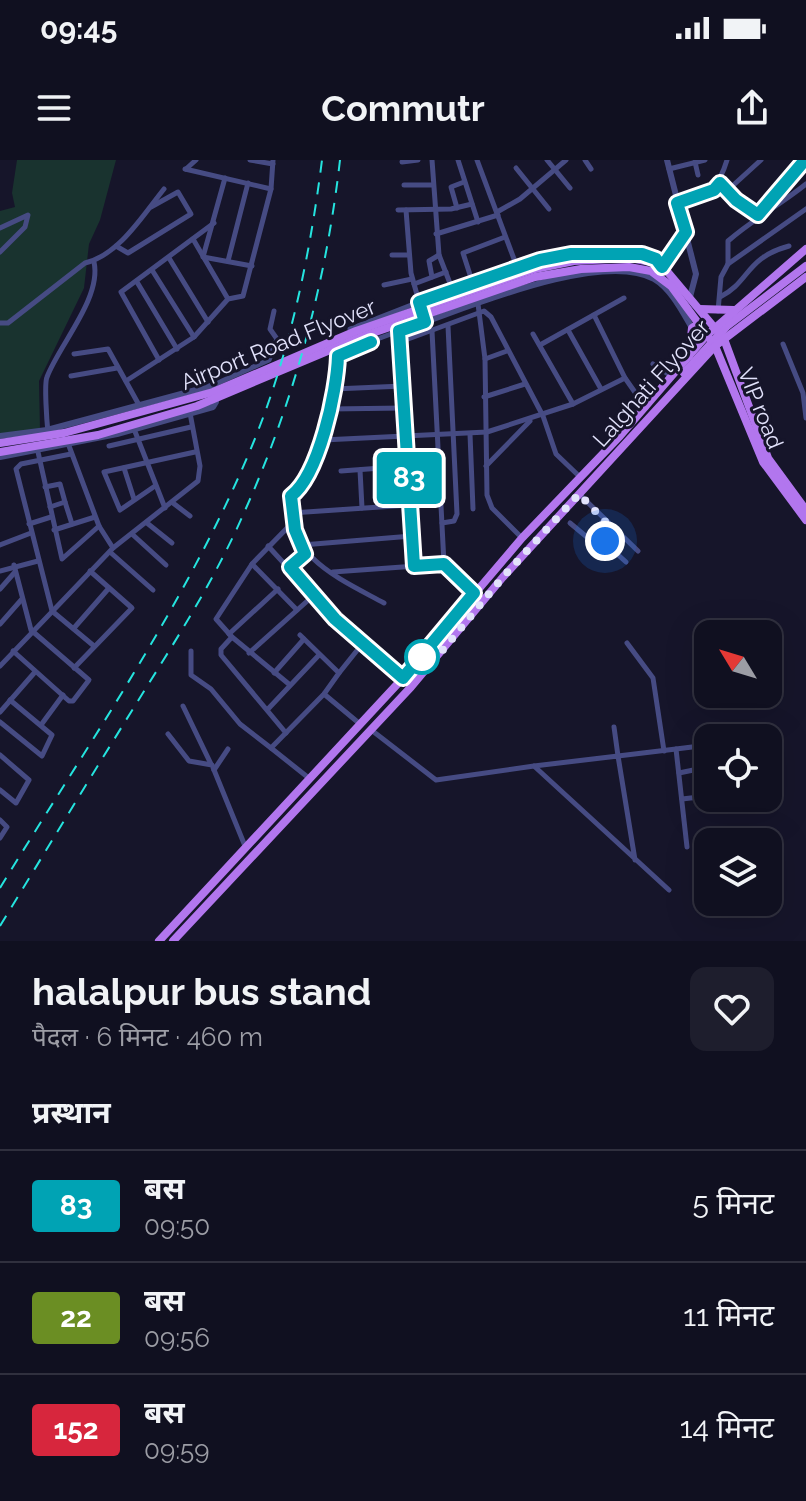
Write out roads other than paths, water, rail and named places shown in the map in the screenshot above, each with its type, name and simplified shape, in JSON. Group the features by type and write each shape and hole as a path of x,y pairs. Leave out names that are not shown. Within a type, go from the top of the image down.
{"main road":[{"path":"159,941 403,678 522,538 646,408 707,335 806,249"},
{"name":"Airport Road Flyover","path":"0,455 226,396 394,325 535,277 630,258 662,267"},
{"name":"Lalghati Flyover","path":"536,539 708,344 806,266"},
{"name":"VIP road","path":"578,268 621,267 651,271 671,286 695,326 715,346 763,462 806,520"},
{"name":"VIP road","path":"662,267 724,339 768,458 806,510"},
{"path":"173,941 420,677 536,539 715,346 806,277"},
{"path":"699,309 718,312 736,310"},
{"path":"689,356 695,326"},
{"path":"732,359 738,328"},
{"path":"693,371 715,358 729,377"},
{"name":"Airport Road Flyover","path":"0,443 48,433 66,440"}],"street":[{"path":"196,160 185,169 271,189"},
{"path":"126,381 194,337 228,299 243,296 271,189 273,162 250,160"},
{"path":"402,162 418,160"},
{"path":"432,160 439,255 453,291"},
{"path":"458,160 478,222"},
{"path":"477,160 517,268"},
{"path":"547,160 570,188"},
{"path":"436,234 498,214 566,160"},
{"path":"585,160 591,169"},
{"path":"667,160 696,274 690,297"},
{"path":"669,169 705,160"},
{"path":"677,203 714,190 720,183 727,160"},
{"path":"728,190 761,160"},
{"path":"728,264 726,242 759,214 805,160"},
{"path":"695,162 698,175"},
{"path":"516,168 549,209"},
{"path":"203,257 225,178"},
{"path":"457,208 451,187 464,182"},
{"path":"228,261 248,183"},
{"path":"720,183 759,214"},
{"path":"759,214 775,208 806,184"},
{"path":"404,185 433,185"},
{"path":"0,323 8,323 85,263 94,262 116,246 164,189"},
{"path":"116,246 128,253 191,214 178,192 147,209"},
{"path":"398,210 457,208 472,204"},
{"path":"718,312 721,277 728,264 806,209"},
{"path":"406,210 413,281 425,322"},
{"path":"0,228 28,215 25,227 0,252"},
{"path":"159,360 121,292 214,223"},
{"path":"350,329 517,268 583,253 642,254 656,259 662,267 687,236"},
{"path":"473,284 463,253 505,237"},
{"path":"193,239 228,299"},
{"path":"719,298 730,291 762,255 789,246"},
{"path":"392,255 409,255"},
{"path":"432,277 429,261 439,255"},
{"path":"203,257 252,266"},
{"path":"168,258 208,322"},
{"path":"48,433 46,380 76,325 92,284 94,262"},
{"path":"384,603 305,554 291,513 291,496 299,490 323,440 338,356 399,331 578,268"},
{"path":"152,270 194,337"},
{"path":"384,285 446,272"},
{"path":"137,282 177,349"},
{"path":"540,345 624,298"},
{"path":"478,304 485,359 489,503 522,538"},
{"path":"0,436 48,433 211,386 269,360 277,339 270,329 274,311"},
{"path":"400,342 481,312 491,317 543,416 558,458 580,477"},
{"path":"594,315 625,378 646,408"},
{"path":"442,523 454,521 457,514 448,326"},
{"path":"568,330 601,389"},
{"path":"399,331 414,566"},
{"path":"432,331 444,564 474,593"},
{"path":"533,334 573,404"},
{"path":"783,344 805,393 806,418"},
{"path":"74,354 106,348 140,406"},
{"path":"485,359 507,351"},
{"path":"653,364 672,377"},
{"path":"71,376 117,368"},
{"path":"323,440 487,432 543,416 625,378"},
{"path":"484,397 525,384"},
{"path":"0,455 38,452 66,440 134,429 215,405 215,388 211,386"},
{"path":"334,389 403,386"},
{"path":"330,409 404,408"},
{"path":"0,666 31,630 112,550 198,481 200,466 190,413"},
{"path":"486,467 531,419"},
{"path":"109,446 191,427"},
{"path":"134,429 165,508"},
{"path":"470,434 473,509"},
{"path":"66,440 95,517 112,550 153,590"},
{"path":"38,452 62,559 99,526"},
{"path":"155,486 120,510 104,472 195,452"},
{"path":"71,454 21,464 16,469 52,611 94,646"},
{"path":"341,471 408,466"},
{"path":"124,468 134,499"},
{"path":"360,470 362,508"},
{"path":"45,487 60,484 72,524"},
{"path":"579,494 638,551"},
{"path":"49,507 65,502"},
{"path":"173,503 190,516"},
{"path":"291,513 410,505"},
{"path":"29,524 51,517"},
{"path":"54,530 95,517"},
{"path":"570,523 588,538 605,519"},
{"path":"290,685 231,636 218,622 217,614 252,564 293,522"},
{"path":"147,523 172,543"},
{"path":"614,531 605,543 626,562"},
{"path":"0,545 31,533"},
{"path":"132,534 166,565"},
{"path":"302,545 412,536"},
{"path":"268,546 363,643 403,678"},
{"path":"290,567 305,554"},
{"path":"0,571 38,561"},
{"path":"252,564 297,610"},
{"path":"333,572 444,564"},
{"path":"0,589 15,569"},
{"path":"13,651 73,701 89,680 31,630 15,569"},
{"path":"74,668 132,608 90,571"},
{"path":"74,628 109,588"},
{"path":"278,589 231,636 221,649 221,655 286,733"},
{"path":"249,653 314,595"},
{"path":"0,624 22,599"},
{"path":"274,673 302,637 339,673"},
{"path":"271,748 324,694 363,643"},
{"path":"627,643 653,678 664,751"},
{"path":"191,651 191,675 211,689 240,724 310,779"},
{"path":"268,709 319,655"},
{"path":"0,712 35,672"},
{"path":"324,694 361,724"},
{"path":"41,725 63,695"},
{"path":"0,722 38,756 42,756 52,735 10,700"},
{"path":"183,706 245,846"},
{"path":"614,727 635,860"},
{"path":"370,729 436,780 694,747"},
{"path":"168,734 189,761 213,768"},
{"path":"213,768 228,749"},
{"path":"676,749 687,847"},
{"path":"0,755 29,780 16,803 0,790"},
{"path":"534,766 669,890"},
{"path":"679,773 694,770"},
{"path":"682,799 694,798"},
{"path":"0,820 7,827 0,838"}],"railway":[{"path":"0,888 169,614 228,500 267,407 288,338 305,267 322,160"},
{"path":"0,926 193,611 243,515 278,429 305,341 326,251 340,160"}]}
